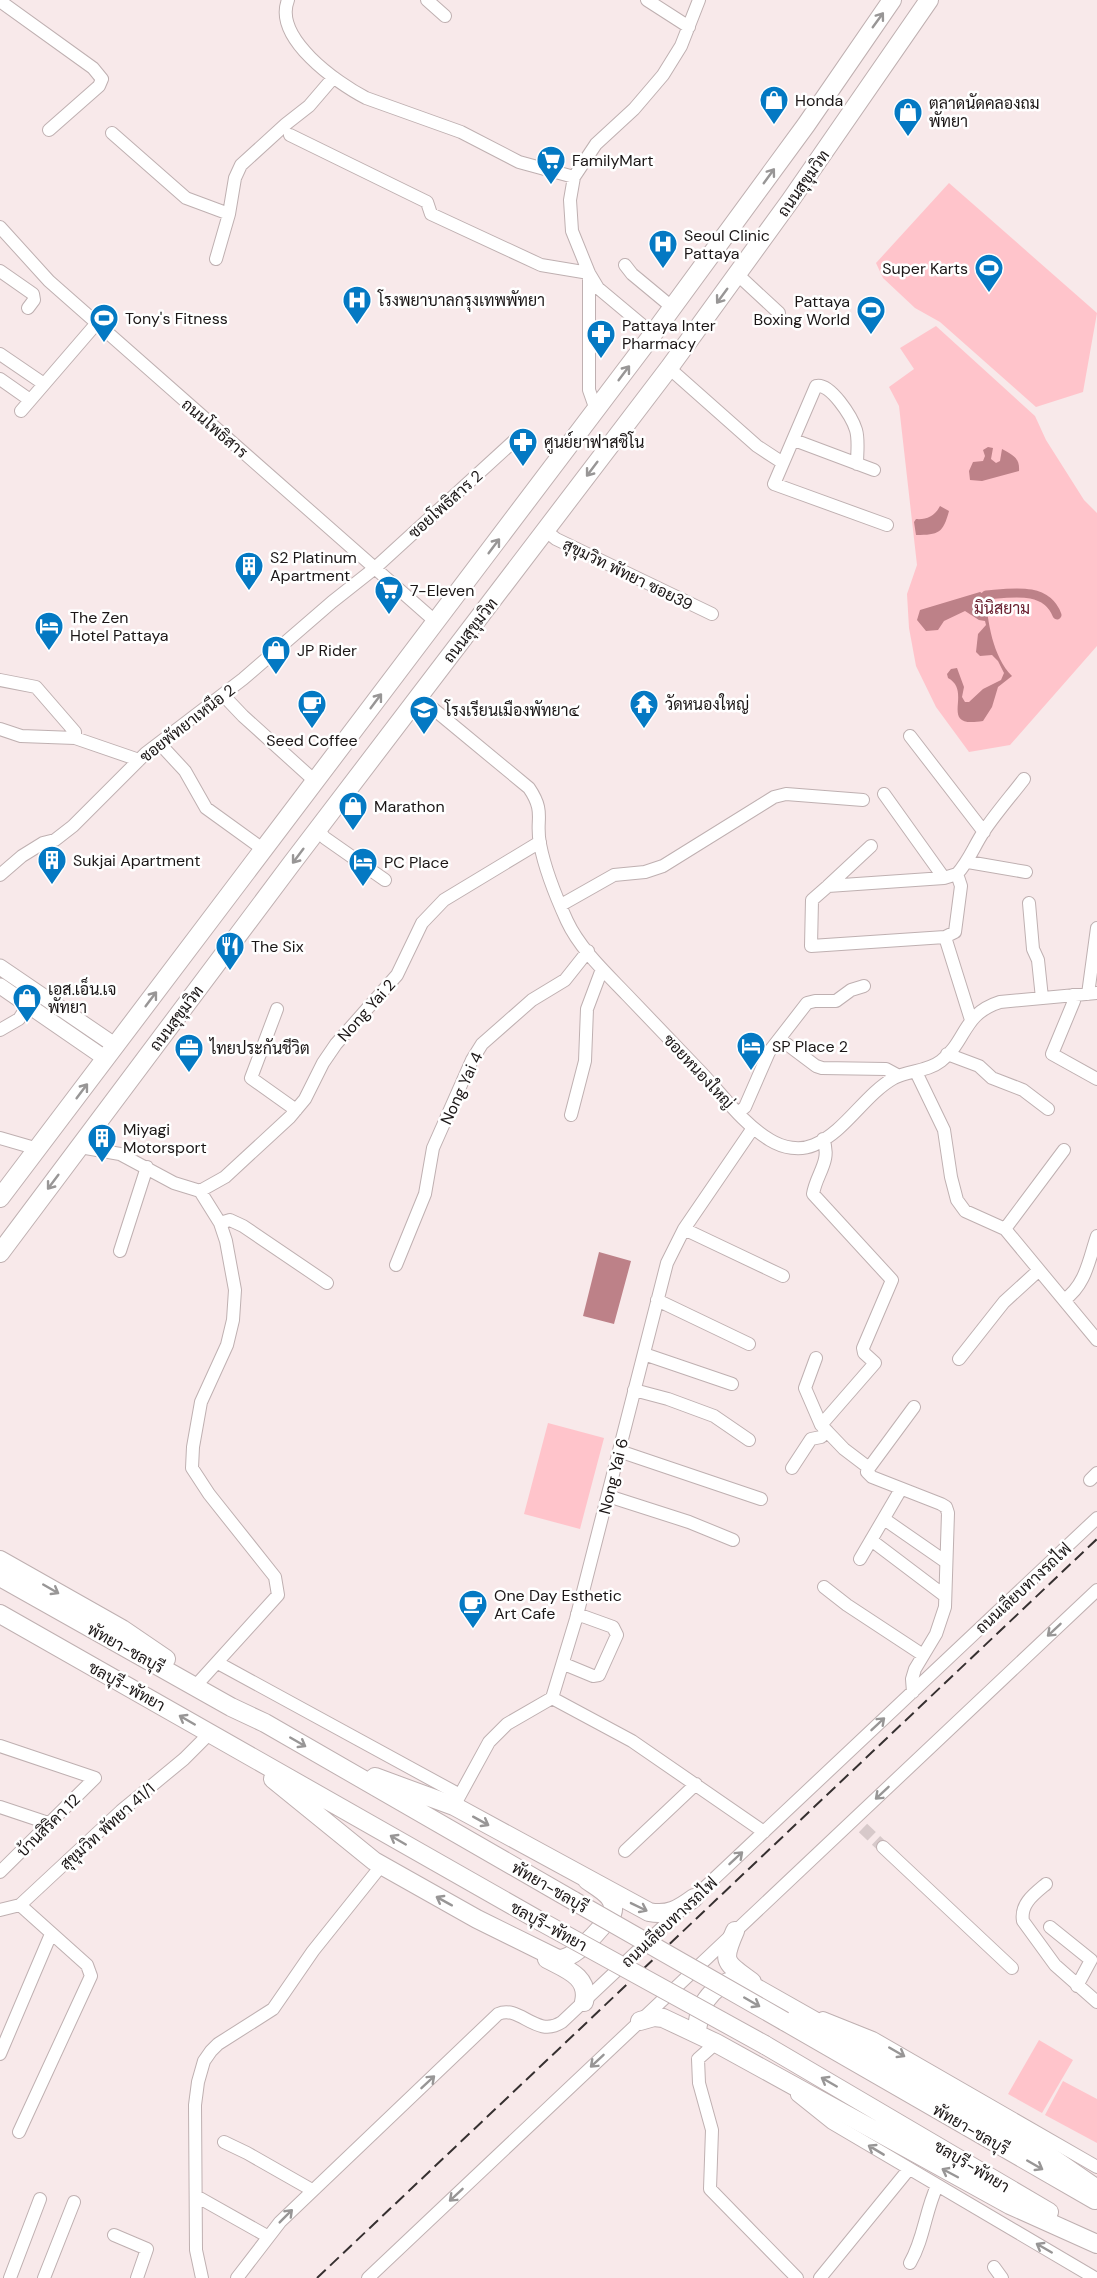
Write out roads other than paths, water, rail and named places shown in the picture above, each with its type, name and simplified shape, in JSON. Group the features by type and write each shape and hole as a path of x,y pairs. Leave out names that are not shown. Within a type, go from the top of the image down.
{"highway":[{"name":"ถนนสุขุมวิท","path":"0,1198 673,308 892,0"},
{"name":"ถนนสุขุมวิท","path":"0,1253 738,275 929,0"},
{"path":"864,40 860,53 866,61 871,63 889,58"},
{"path":"840,75 849,68 858,70 863,75 865,94"},
{"path":"246,874 244,890 246,897 250,900 258,899 271,891"},
{"path":"111,1052 136,1071"},
{"path":"0,1560 122,1629 266,1723"},
{"name":"พัทยา-ชลบุรี","path":"0,1577 231,1707 266,1723 1097,2201"},
{"name":"ชลบุรี-พัทยา","path":"0,1614 540,1921 765,2045 1097,2242"},
{"path":"238,1749 381,1866 579,1977 586,1993 584,2002"},
{"path":"330,1761 457,1800 606,1893 614,1909 605,1923 589,1939 572,1955 562,1960 477,1919"},
{"path":"587,1880 653,1913 674,1912 694,1898"},
{"path":"735,1931 726,1953 728,1962 758,1987"},
{"path":"716,2043 698,2025 699,2011 705,2001 726,1982 744,1980 1032,2144 1097,2189"},
{"path":"640,2021 654,2017 663,2018 716,2043 1010,2205 1097,2242"}],"main road":[{"path":"0,967 111,1052"},
{"path":"0,986 28,1005 111,1052"}],"street":[{"path":"0,0 93,68 102,79 99,86 49,130"},
{"path":"288,0 284,9 288,27 309,56 333,78 366,98 461,132 519,162 573,177"},
{"path":"428,0 445,16"},
{"path":"647,0 689,27"},
{"path":"653,334 598,288 589,273 572,231 570,200 573,177 596,144 634,109 663,75 681,46 699,0"},
{"path":"216,259 229,214 235,178 241,165 309,106 333,78"},
{"path":"112,133 186,198 229,214"},
{"path":"290,135 427,202 431,214 531,261 541,265 589,273"},
{"name":"ถนนโพธิสาร","path":"0,227 49,281 96,324 436,622"},
{"path":"625,266 673,308"},
{"path":"0,271 33,294 34,300 28,308"},
{"path":"589,273 589,390 596,410"},
{"path":"738,275 779,314"},
{"path":"21,411 96,324"},
{"path":"0,354 44,384"},
{"path":"669,368 757,446 783,463"},
{"path":"0,380 30,400"},
{"path":"857,464 857,433 854,423 826,386 821,384 814,389 774,484 887,525"},
{"name":"ซอยโพธิสาร 2","path":"375,568 515,440"},
{"path":"794,440 874,470"},
{"name":"สุขุมวิท พัทยา ซอย39","path":"546,531 712,614"},
{"name":"ซอยพัทยาเหนือ 2","path":"0,875 22,856 43,843 56,840 139,760 223,694 375,568"},
{"path":"0,680 36,687 75,732 75,738"},
{"path":"223,694 243,716 316,782"},
{"name":"ซอยหนองใหญ่","path":"419,698 529,788 538,801 541,814 540,842 552,884 567,922 602,969 738,1113 753,1128 779,1145 793,1149 813,1145 823,1139 886,1083 899,1076 929,1068 941,1061 978,1012 993,1004 1093,993"},
{"path":"0,729 21,736 75,738 139,760"},
{"path":"910,736 984,831"},
{"path":"159,744 185,771 207,808 264,850"},
{"path":"828,886 944,878 957,874 968,862 971,851 984,831 1024,778"},
{"path":"561,905 614,875 645,872 663,866 774,797 786,794 863,800"},
{"path":"884,794 944,878"},
{"path":"318,830 325,838 385,880"},
{"name":"Nong Yai 2","path":"201,1191 225,1177 296,1110 305,1099 323,1063 336,1044 397,975 422,923 444,900 540,842"},
{"path":"871,846 812,900 812,946 945,937 955,932 961,886 957,874"},
{"path":"968,862 1026,872"},
{"path":"1029,903 1033,949 1038,960 1042,998"},
{"path":"1093,993 1097,928"},
{"path":"945,937 971,1020"},
{"name":"Nong Yai 4","path":"396,1265 425,1194 433,1148 472,1060 482,1044 532,1000 565,980 588,951"},
{"path":"571,1115 585,1061 587,1009 602,969"},
{"path":"738,1113 745,1107 769,1052 807,1003 836,1001 851,990 864,986"},
{"path":"1073,995 1074,1001 1052,1054 1097,1080"},
{"path":"0,1029 19,1019 28,1005"},
{"path":"277,1009 251,1078 296,1110"},
{"path":"780,1039 822,1068 886,1069 899,1076"},
{"path":"947,1054 979,1066 992,1078 1023,1090 1048,1109"},
{"path":"916,1072 944,1130 957,1200 965,1211 1005,1229 1097,1340"},
{"name":"Nong Yai 6","path":"552,1698 564,1664 667,1263 684,1229 753,1128"},
{"path":"0,1138 38,1149"},
{"path":"792,1468 811,1439 821,1437 824,1428 875,1363 862,1348 891,1280 813,1194 825,1166 826,1153 823,1139"},
{"path":"80,1147 120,1154 174,1183 201,1191 220,1223 226,1241 235,1290 233,1320 227,1345 201,1402 192,1447 192,1468 208,1494 275,1577 278,1595 200,1681"},
{"path":"1005,1229 1064,1150"},
{"path":"120,1251 147,1167"},
{"path":"220,1223 230,1220 243,1226 327,1283"},
{"path":"684,1229 783,1276"},
{"path":"1064,1300 1071,1296 1084,1277 1097,1236"},
{"path":"959,1359 1004,1302 1039,1270"},
{"path":"657,1300 749,1344"},
{"path":"644,1354 732,1384"},
{"path":"816,1358 805,1388 824,1428 844,1449 869,1468"},
{"path":"634,1390 668,1399 714,1416 749,1440"},
{"path":"913,1692 912,1678 915,1668 942,1619 945,1607 948,1513 946,1507 873,1477 867,1472 914,1407"},
{"path":"619,1451 760,1500"},
{"path":"860,1559 901,1489"},
{"path":"608,1496 689,1522 733,1540"},
{"name":"ถนนเลียบทางรถไฟ","path":"237,2278 267,2236 312,2190 498,2014 509,2012 542,2027 550,2028 562,2022 1097,1518"},
{"path":"884,1520 945,1562"},
{"path":"871,1540 945,1596"},
{"path":"824,1587 847,1605 923,1655"},
{"path":"369,2278 735,1931 858,1824 1097,1590"},
{"path":"564,1664 593,1676 599,1675 617,1635 614,1627 577,1614"},
{"path":"218,1663 457,1800 489,1742 507,1724 552,1698 632,1741 764,1832"},
{"name":"สุขุมวิท พัทยา 41/1","path":"3,1910 20,1905 121,1811 184,1759 210,1733"},
{"name":"บ้านสิริคา 12","path":"0,1746 95,1779 0,1872"},
{"path":"625,1851 696,1784"},
{"path":"0,1807 48,1823"},
{"path":"883,1847 1012,1968"},
{"path":"202,2278 196,2250 195,2105 204,2061 218,2044 273,2009 313,1951 381,1866"},
{"path":"1046,1884 1025,1904 1022,1913 1023,1921 1054,1965 1097,2002"},
{"path":"19,2132 91,1976 87,1965 20,1905"},
{"path":"0,1923 3,1910"},
{"path":"1050,1927 1091,1960 1077,1986"},
{"path":"0,2054 51,1934"},
{"path":"786,2003 873,2038 1097,2167"},
{"path":"716,2043 698,2059 699,2083 712,2130 710,2189 794,2277"},
{"path":"763,2068 832,2123 1095,2278"},
{"path":"224,2142 248,2153 312,2190"},
{"path":"819,2278 909,2169"},
{"path":"910,2263 917,2252 928,2205 937,2186"},
{"path":"196,2196 267,2236"},
{"path":"10,2278 40,2199"},
{"path":"44,2278 74,2202"},
{"path":"114,2235 147,2249 137,2278"},
{"path":"994,2267 1002,2278"}],"waterway":[{"path":"986,595 1017,593 1036,595 1045,599 1057,615"}],"tunnel":[{"path":"863,1828 883,1847"}],"railway":[{"path":"317,2278 1097,1539"}],"place":[{"name":"Honda","path":"774,126"},
{"name":"ตลาดนัดคลองถม พัทยา","path":"908,138"},
{"name":"FamilyMart","path":"551,186"},
{"name":"Seoul Clinic Pattaya","path":"663,270"},
{"name":"Super Karts","path":"989,294"},
{"name":"โรงพยาบาลกรุงเทพพัทยา","path":"357,326"},
{"name":"Pattaya Boxing World","path":"871,336"},
{"name":"Tony's Fitness","path":"104,344"},
{"name":"Pattaya Inter Pharmacy","path":"601,360"},
{"name":"ศูนย์ยาฟาสซิโน","path":"523,468"},
{"name":"S2 Platinum Apartment","path":"249,592"},
{"name":"7-Eleven","path":"389,616"},
{"name":"The Zen Hotel Pattaya","path":"49,652"},
{"name":"JP Rider","path":"276,676"},
{"name":"Seed Coffee","path":"312,730"},
{"name":"วัดหนองใหญ่","path":"644,730"},
{"name":"โรงเรียนเมืองพัทยา๔","path":"424,736"},
{"name":"Marathon","path":"353,832"},
{"name":"Sukjai Apartment","path":"52,886"},
{"name":"PC Place","path":"363,888"},
{"name":"The Six","path":"230,972"},
{"name":"เอส.เอ็น.เจ พัทยา","path":"27,1024"},
{"name":"SP Place 2","path":"751,1072"},
{"name":"ไทยประกันชีวิต","path":"189,1074"},
{"name":"Miyagi Motorsport","path":"102,1164"},
{"name":"One Day Esthetic Art Cafe","path":"473,1630"}],"park label":[{"name":"มินิสยาม","path":"1002,608"}]}
